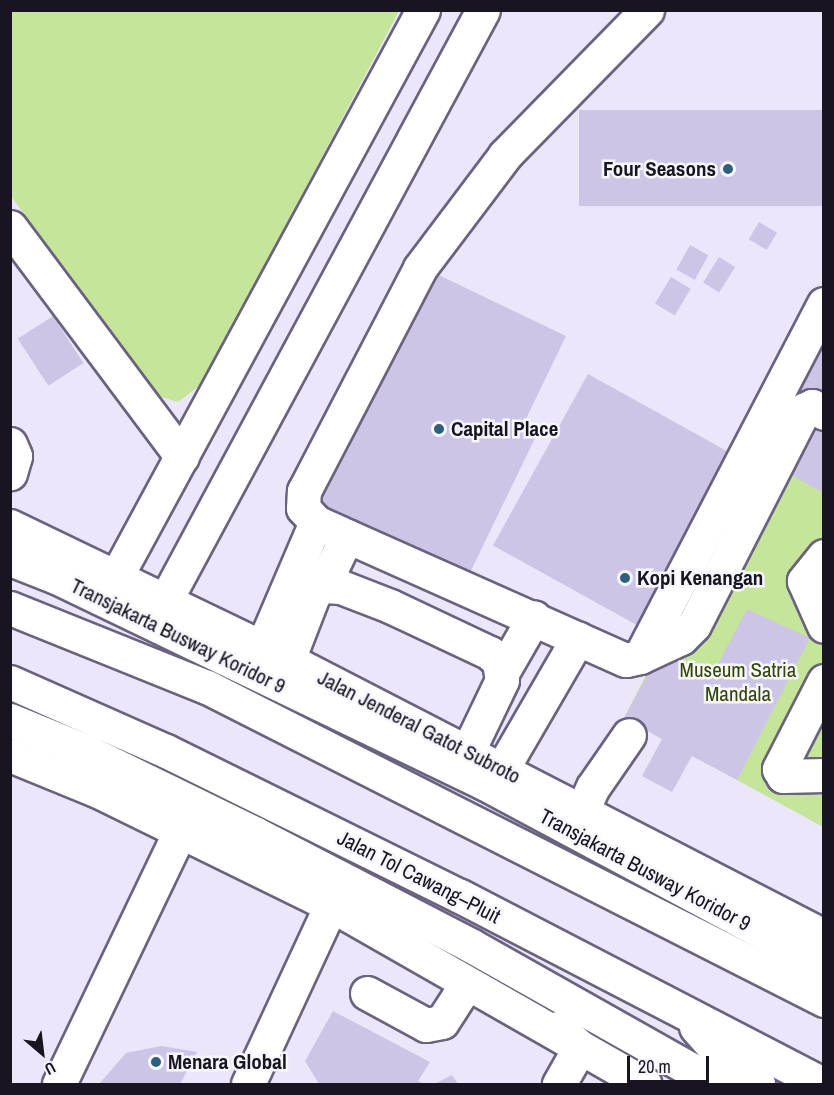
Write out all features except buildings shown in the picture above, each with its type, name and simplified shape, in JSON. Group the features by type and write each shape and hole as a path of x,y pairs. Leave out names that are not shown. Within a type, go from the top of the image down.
{"main road":[{"path":"116,577 423,10"},
{"path":"165,601 483,10"},
{"path":"647,10 506,155 420,268 304,491 303,508 316,522 534,617 626,660 640,657 681,638 694,625 804,410 812,406 824,413"},
{"path":"10,227 182,457"},
{"path":"640,657 824,303"},
{"path":"10,444 15,456 10,473"},
{"path":"275,654 316,522"},
{"name":"Jalan Jenderal Gatot Subroto","path":"10,526 275,654 468,751 824,936"},
{"path":"275,654 314,593 323,586 347,536"},
{"path":"824,556 804,581 824,626"},
{"name":"Transjakarta Busway Koridor 9","path":"10,559 56,577 486,784 824,965"},
{"path":"323,586 341,587 410,615 490,653 503,671"},
{"path":"10,608 207,687 824,1000"},
{"path":"468,751 503,671 534,617"},
{"path":"502,769 578,638"},
{"path":"824,681 779,769 783,776 824,775"},
{"name":"Jalan Tol Cawang–Pluit","path":"10,682 176,756 822,1084"},
{"path":"10,720 86,751 256,834 470,945 717,1084"},
{"path":"583,809 593,787 629,735"},
{"path":"10,755 180,831 330,905 645,1084"},
{"path":"59,1084 180,831"},
{"path":"248,1084 330,905"},
{"path":"470,945 580,1047"},
{"path":"367,993 426,1025 442,1022 467,983"},
{"path":"682,1011 734,1070 758,1084"},
{"path":"559,1084 580,1047"}],"green space":[{"path":"11,11 399,11 202,384 178,402 152,394 11,196"},
{"name":"Museum Satria Mandala","path":"823,330 823,827 624,718"}],"place":[{"name":"Four Seasons","path":"728,169"},
{"name":"Capital Place","path":"439,429"},
{"name":"Kopi Kenangan","path":"625,578"},
{"name":"Menara Global","path":"156,1062"}]}
